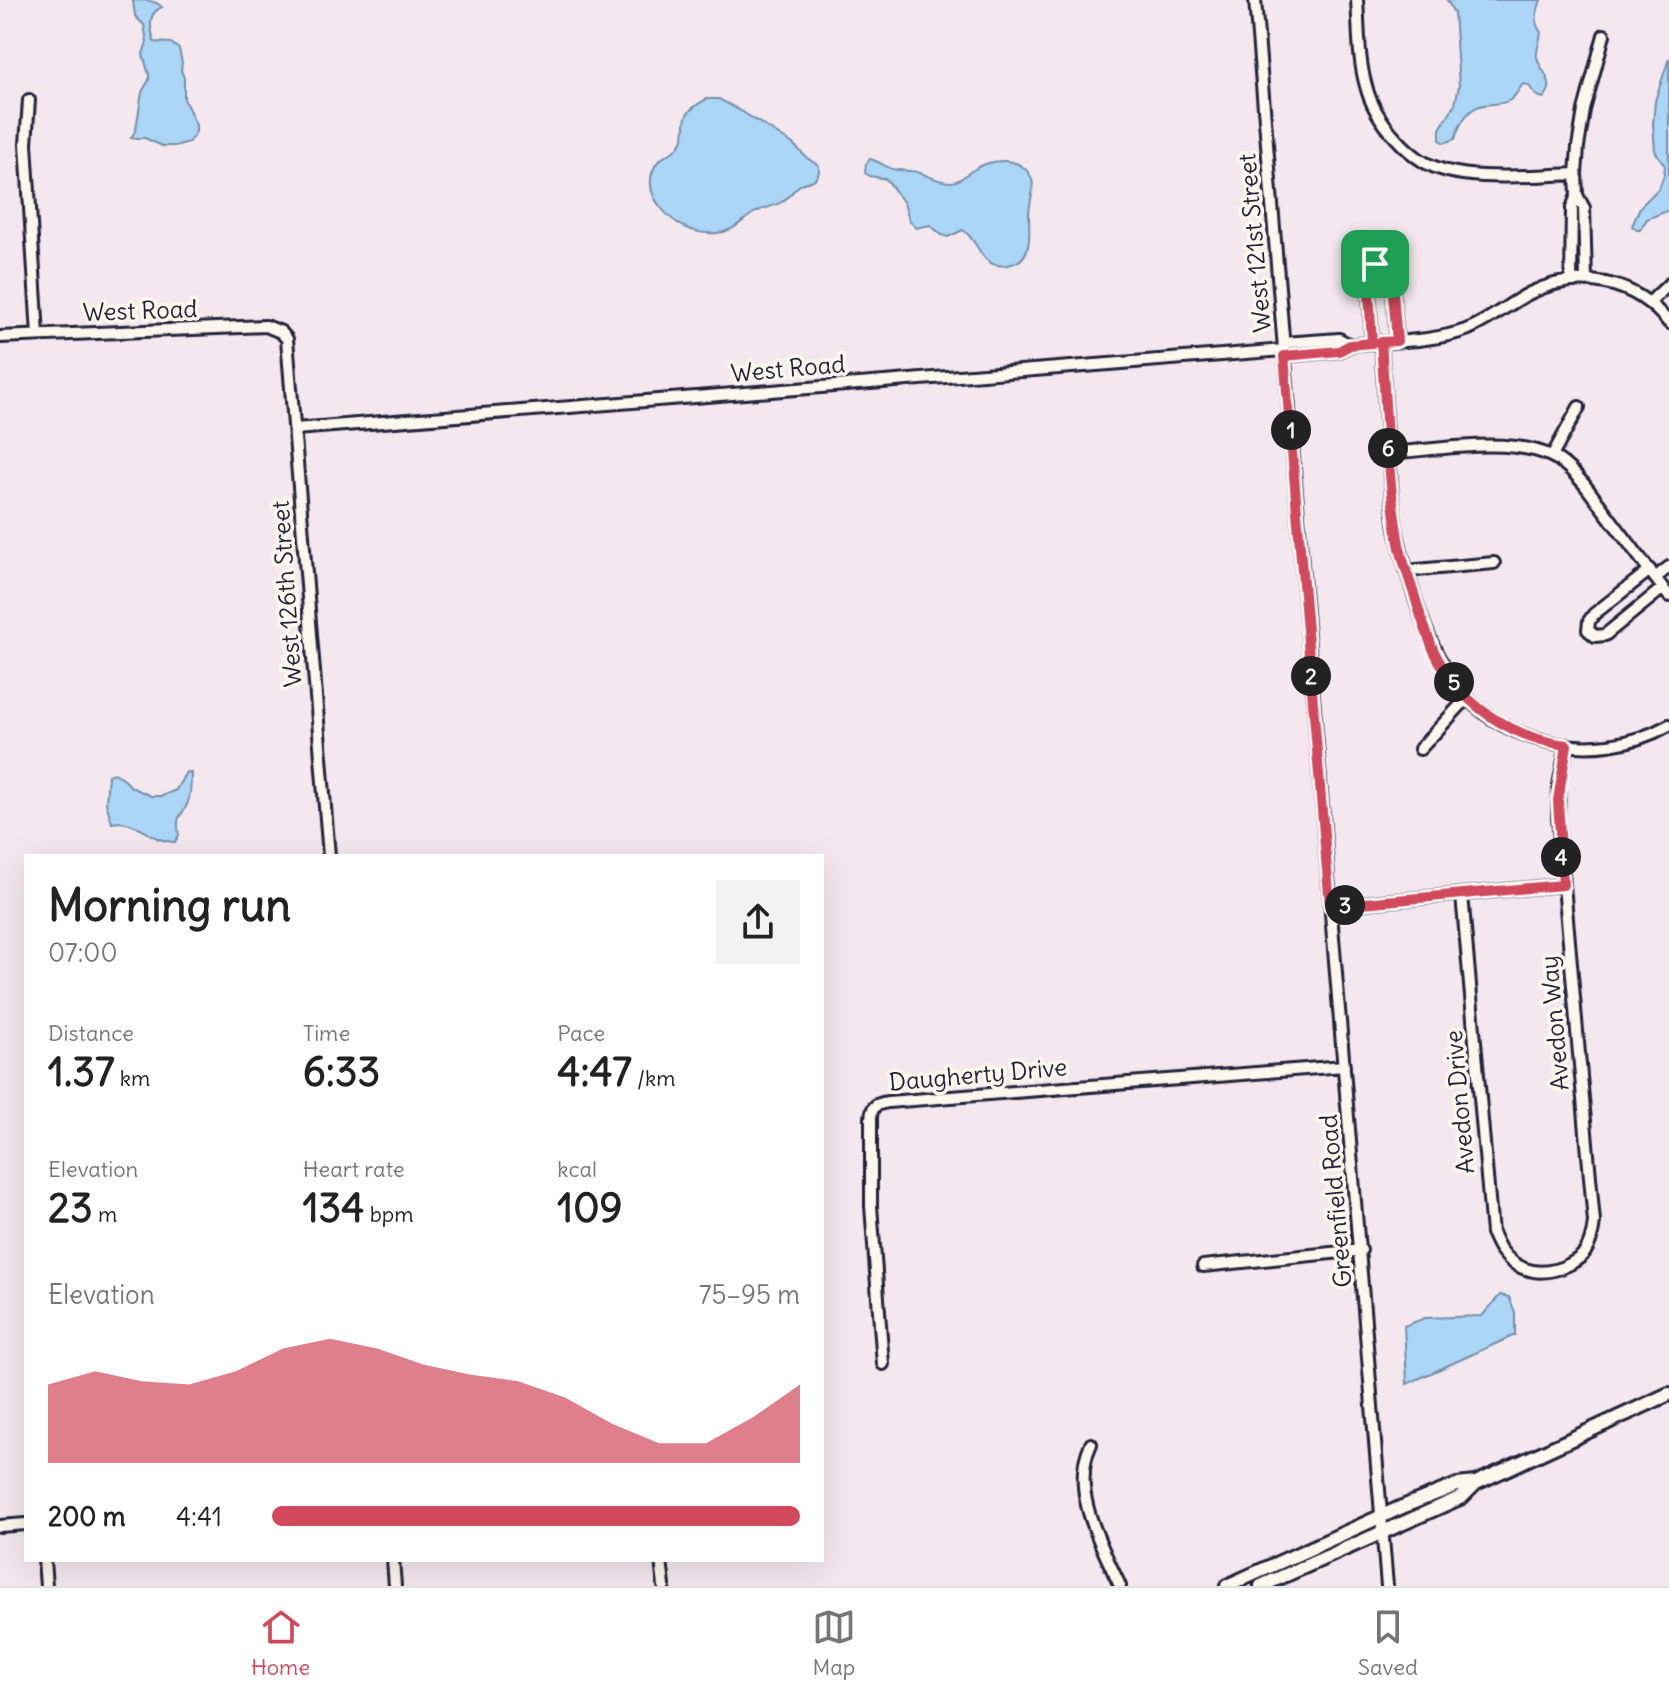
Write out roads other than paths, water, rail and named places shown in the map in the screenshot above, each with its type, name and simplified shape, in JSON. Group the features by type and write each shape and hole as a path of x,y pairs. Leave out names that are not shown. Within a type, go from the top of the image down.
{"main road":[{"path":"1227,1586 1382,1515 1457,1485 1476,1483 1669,1394"},
{"path":"1261,1586 1462,1497 1476,1483"}],"street":[{"name":"West 121st Street","path":"1255,0 1326,866"},
{"path":"1357,0 1362,69 1369,96 1381,120 1412,153 1424,162 1460,174 1576,174"},
{"path":"1571,281 1572,208 1577,195 1582,120 1604,35"},
{"path":"29,100 26,144 38,335"},
{"path":"1577,195 1584,208 1586,279"},
{"path":"1397,341 1391,269 1381,262 1375,264 1368,274 1398,540 1434,651 1447,673 1467,698 1494,720 1530,737 1567,745 1609,746 1669,725"},
{"name":"West Road","path":"295,429 1284,349 1339,351 1350,345 1433,338 1469,329 1527,295 1553,284 1586,279 1621,286 1638,295 1668,319"},
{"path":"1649,303 1669,284"},
{"name":"West Road","path":"0,337 266,326 281,332"},
{"name":"West 126th Street","path":"281,332 287,339 289,350 329,854"},
{"path":"1552,456 1579,407"},
{"path":"1389,453 1507,445 1531,448 1552,456 1570,468 1584,484 1653,574 1666,592 1605,635 1595,636 1588,626 1591,618 1653,574 1669,567"},
{"path":"1406,571 1494,563"},
{"path":"1420,749 1467,698"},
{"name":"Avedon Way","path":"1547,1273 1577,1261 1592,1237 1594,1222 1558,800 1567,745"},
{"name":"Greenfield Road","path":"1326,866 1361,1250 1387,1586"},
{"path":"1330,906 1563,885"},
{"name":"Avedon Drive","path":"1462,895 1492,1233 1500,1249 1512,1261 1525,1269 1547,1273"},
{"name":"Daugherty Drive","path":"883,1364 871,1206 871,1118 877,1104 1344,1066"},
{"path":"1203,1266 1361,1250"},
{"path":"1091,1444 1084,1464 1088,1506 1094,1528 1120,1586"},
{"path":"0,1526 24,1524"},
{"path":"44,1562 46,1586"},
{"path":"393,1562 395,1586"},
{"path":"661,1562 664,1586"}],"water":[{"path":"135,0 146,0 162,7 152,17 154,42 171,43 179,49 184,99 196,125 196,132 189,142 162,146 145,138 131,138 136,129 142,92 149,80 143,54 147,42 144,25 135,16"},
{"path":"1447,0 1541,0 1536,19 1541,33 1537,57 1549,87 1543,98 1523,84 1507,102 1478,106 1465,118 1455,139 1444,143 1440,140 1440,129 1455,104 1459,86 1454,13"},
{"path":"1669,58 1669,210 1647,219 1637,230 1632,226 1640,207 1659,188 1664,175 1665,166 1655,151 1653,124 1655,101"},
{"path":"707,99 719,99 793,144 819,166 816,178 800,185 782,202 757,211 728,231 700,232 677,223 656,200 651,176 658,162 683,140 689,112"},
{"path":"870,159 892,169 917,172 947,182 958,180 990,163 1008,161 1020,165 1027,170 1033,182 1026,252 1016,262 998,265 986,259 963,230 948,237 930,225 916,228 909,220 904,203 886,179 865,173"},
{"path":"186,772 191,773 190,795 179,819 179,835 175,842 158,838 129,824 112,823 106,803 108,775 114,773 131,787 151,796 162,796 176,790"},
{"path":"1500,1295 1509,1297 1515,1312 1515,1335 1407,1384 1404,1326 1425,1318 1482,1316"}]}
